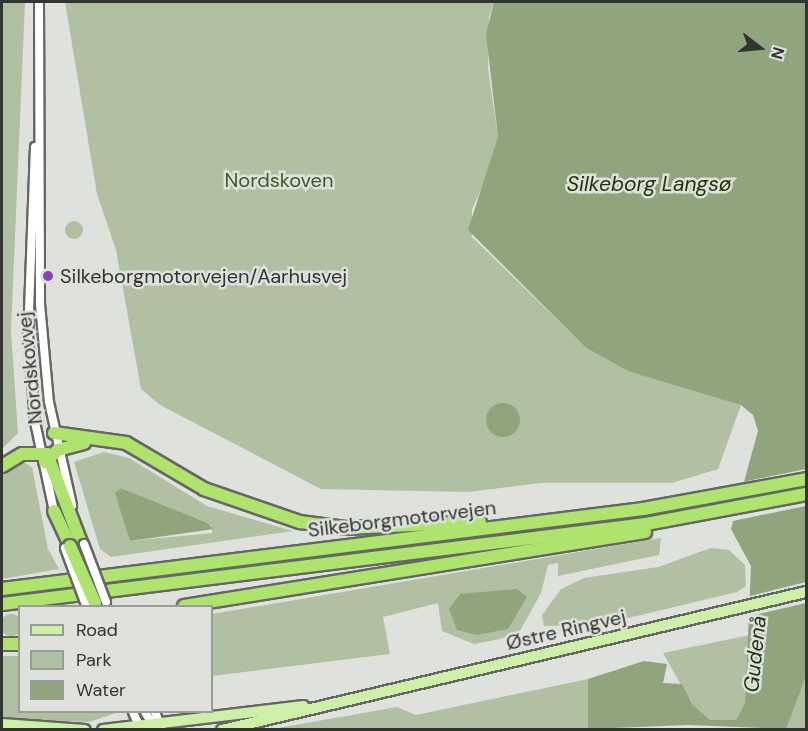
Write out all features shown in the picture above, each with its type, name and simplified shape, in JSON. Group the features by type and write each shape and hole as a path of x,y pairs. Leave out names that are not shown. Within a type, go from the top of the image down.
{"highway":[{"path":"54,434 126,443 241,505 300,522 393,527 610,512"},
{"path":"2,466 47,456 100,439"},
{"path":"47,456 75,546 99,605"},
{"name":"Silkeborgmotorvejen","path":"2,589 643,509 807,479"},
{"path":"190,605 646,528 807,494"},
{"path":"54,511 95,573"},
{"name":"Silkeborgmotorvejen","path":"2,604 646,528"},
{"path":"2,644 18,644"}],"main road":[{"name":"Østre Ringvej","path":"222,729 807,592"},
{"name":"Østre Ringvej","path":"103,729 152,728 263,710 334,703"},
{"path":"189,729 263,710"},
{"path":"2,724 85,729"}],"street":[{"name":"Nordskovvej","path":"39,2 39,304 54,434 47,456"},
{"name":"Nordskovvej","path":"38,117 28,335 54,511"},
{"path":"95,573 99,605"},
{"path":"135,713 152,728"},
{"path":"146,713 152,728"},
{"path":"152,728 154,713"}],"green space":[{"path":"2,2 25,2 11,331 18,433 2,449"},
{"name":"Nordskoven","path":"65,2 494,2 489,17 488,69 498,137 490,171 472,209 472,237 585,347 741,405 718,469 672,483 540,483 468,492 321,489 160,405 141,389 116,250 97,194"},
{"path":"74,221 80,224 83,230 80,236 74,239 68,236 65,230 68,224"},
{"path":"104,452 129,458 207,506 293,531 111,557 100,549 74,462","holes":["121,488 212,526 212,533 130,541"]},
{"path":"23,462 32,467 48,549 59,569 2,579 2,475"},
{"path":"661,538 659,555 558,576 558,563 548,565 541,593 520,631 500,639 474,644 442,631 438,603 383,617 390,654 213,676 213,614"},
{"path":"711,548 729,550 745,565 746,586 737,592 599,625 544,626 542,615 561,589 584,578 658,567"},
{"path":"18,616 18,634 11,636 3,633 0,625 3,617"},
{"path":"750,635 745,703 736,720 710,720 692,704 663,653"},
{"path":"2,656 18,656 18,713 116,713 89,722 2,719"},
{"path":"806,676 806,729 786,730 791,711"},
{"path":"588,679 588,729 267,730 397,707 416,715"}],"water":[{"name":"Silkeborg Langsø","path":"494,2 806,2 806,676 786,729 688,725 588,729 588,679 644,661 667,664 663,683 682,684 692,704 710,720 736,720 745,703 751,566 731,529 758,431 753,415 741,405 628,371 585,347 468,230 498,137 486,34"},
{"path":"503,403 515,408 520,420 515,432 503,437 491,432 486,420 491,408"},
{"path":"121,488 207,523 214,529 130,541 115,493"},
{"path":"517,589 527,597 508,629 477,635 457,630 449,609 460,594"}],"pier":[{"path":"806,469 806,484 737,498 742,482"},
{"path":"806,488 806,506 728,522 735,502"},
{"path":"806,582 806,603 746,617 746,597"}],"place":[{"name":"Silkeborgmotorvejen/Aarhusvej","path":"48,276"}],"water label":[{"name":"Gudenå","path":"755,654"}]}
